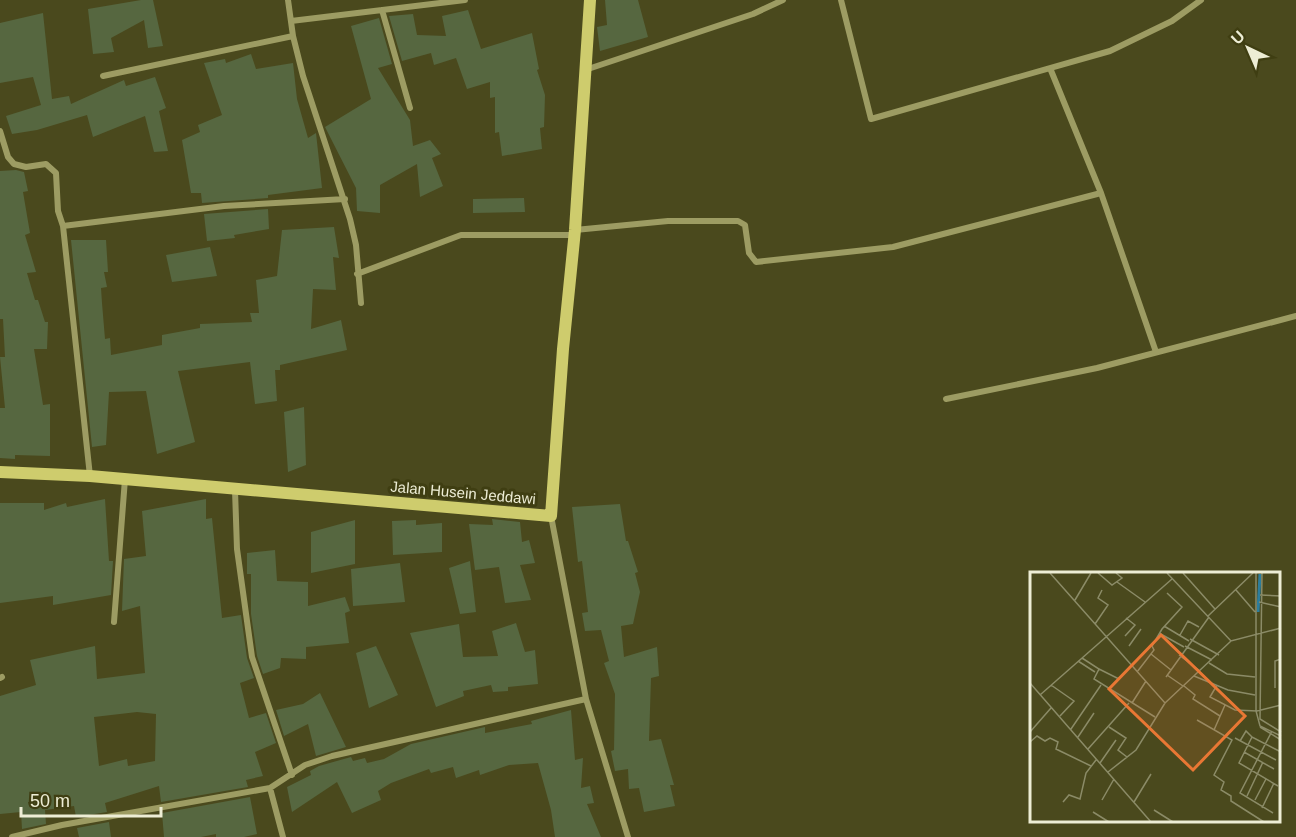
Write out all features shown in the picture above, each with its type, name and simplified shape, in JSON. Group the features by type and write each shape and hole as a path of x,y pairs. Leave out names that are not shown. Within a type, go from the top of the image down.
{"street":[{"path":"288,0 293,36 303,76 345,199 356,245 361,303"},
{"path":"291,21 465,0"},
{"name":"Jalan Husein Jeddawi","path":"0,472 90,476 551,516 575,233 590,0"},
{"path":"585,70 734,21 783,0"},
{"path":"841,0 871,119 1110,51 1172,21 1201,0"},
{"path":"382,10 410,108"},
{"path":"103,76 293,36"},
{"path":"1050,68 1101,193 1156,352"},
{"path":"0,131 8,157 14,165 26,167 45,164 53,168 56,173 58,211 63,226 90,476"},
{"path":"357,274 461,235 575,233 668,220 738,221 745,225 749,253 756,262 893,247 1101,193"},
{"path":"63,226 224,206 345,199"},
{"path":"946,399 1097,368 1296,316"},
{"path":"114,622 125,479"},
{"path":"235,490 237,549 252,657 292,775"},
{"path":"551,516 586,699 628,837"},
{"path":"12,837 62,825 270,788 305,765 332,756 586,699"},
{"path":"270,788 283,837"}],"building":[{"path":"153,0 163,46 148,48 144,20 111,38 114,52 93,54 88,9"},
{"path":"605,0 638,0 648,37 600,51 597,27 607,25"},
{"path":"468,10 481,49 532,33 539,69 537,70 545,95 544,127 540,128 542,149 502,156 499,132 495,133 495,97 490,98 490,82 467,89 456,58 434,65 431,53 402,61 389,16 413,14 417,35 446,36 442,16"},
{"path":"43,13 52,99 69,96 71,104 124,80 126,86 155,77 166,108 159,111 168,151 154,152 145,116 93,137 87,115 37,130 12,134 6,116 41,105 33,77 0,83 0,23"},
{"path":"379,18 392,64 378,68 410,120 413,146 430,140 441,154 432,158 443,186 420,197 417,164 380,185 380,213 357,211 356,188 325,127 371,99 351,26"},
{"path":"251,54 256,69 293,63 297,99 308,138 316,133 322,188 268,195 268,198 202,203 201,193 191,193 182,140 200,132 198,125 222,115 204,63 225,59 226,63"},
{"path":"0,171 24,172 28,191 23,192 30,233 25,235 36,272 27,273 35,300 38,300 45,322 48,322 47,349 34,349 43,405 50,404 50,456 15,455 15,459 0,458 0,408 5,408 0,357 5,357 3,319 0,319"},
{"path":"524,198 525,212 473,213 473,199"},
{"path":"268,209 269,229 234,235 235,238 207,241 204,214"},
{"path":"334,227 339,258 333,257 336,290 313,289 311,329 341,320 347,350 280,365 280,370 275,370 277,401 255,404 250,362 178,371 195,442 157,454 146,391 109,392 106,445 92,447 71,240 106,240 108,272 104,272 107,287 101,288 105,339 110,338 111,355 162,345 162,335 200,328 200,324 252,322 250,313 259,313 256,280 277,276 282,230"},
{"path":"210,247 217,276 172,282 166,255"},
{"path":"304,407 306,465 288,472 284,412"},
{"path":"105,499 109,561 113,561 111,595 53,605 53,596 0,603 0,503 44,503 44,510 66,503 67,507"},
{"path":"206,499 206,519 212,518 222,618 241,615 247,658 254,678 240,683 249,718 266,713 276,743 255,752 263,776 246,780 248,787 161,802 159,786 105,803 107,812 76,817 74,806 45,810 46,824 22,829 21,812 0,814 0,696 36,685 30,660 95,646 97,679 145,673 140,606 122,611 124,559 146,556 142,511","holes":["137,712 156,714 155,761 128,766 127,759 99,766 94,717"]},
{"path":"620,504 626,541 628,541 638,572 635,573 640,592 633,624 621,626 624,657 657,647 659,676 651,678 649,741 661,739 674,785 670,785 675,806 644,812 639,788 629,789 628,769 615,771 611,751 614,750 615,694 604,663 609,661 601,630 585,631 582,613 588,612 582,561 578,562 572,507"},
{"path":"492,519 520,522 522,542 529,540 535,563 520,565 531,600 505,603 499,567 475,570 469,524 493,525"},
{"path":"355,520 355,564 311,573 311,532"},
{"path":"416,520 416,525 442,523 442,552 393,555 392,521"},
{"path":"275,550 277,581 308,582 308,606 345,597 350,611 345,613 349,643 306,647 306,659 281,658 280,668 263,674 257,656 251,614 251,574 247,574 247,553"},
{"path":"470,561 476,612 460,614 449,568"},
{"path":"400,563 405,602 353,606 351,569"},
{"path":"516,623 525,652 535,650 538,684 508,687 508,691 493,692 491,685 463,691 464,696 436,707 410,633 459,624 463,657 498,656 492,631"},
{"path":"376,646 398,695 369,708 356,653"},
{"path":"320,693 346,747 316,756 308,724 284,736 276,710 303,704"},
{"path":"571,710 575,760 583,758 581,788 590,786 594,803 587,804 601,837 555,837 551,810 538,763 509,765 480,775 479,770 456,778 453,767 431,773 429,769 391,783 378,791 381,800 352,813 337,782 292,812 287,787 311,775 310,771 319,766 351,757 353,761 365,758 367,763 384,759 411,744 485,727 485,733 532,724 531,721"},
{"path":"250,797 257,834 244,837 216,837 216,834 201,837 164,837 162,813"},
{"path":"109,822 111,837 79,837 77,828"}]}
